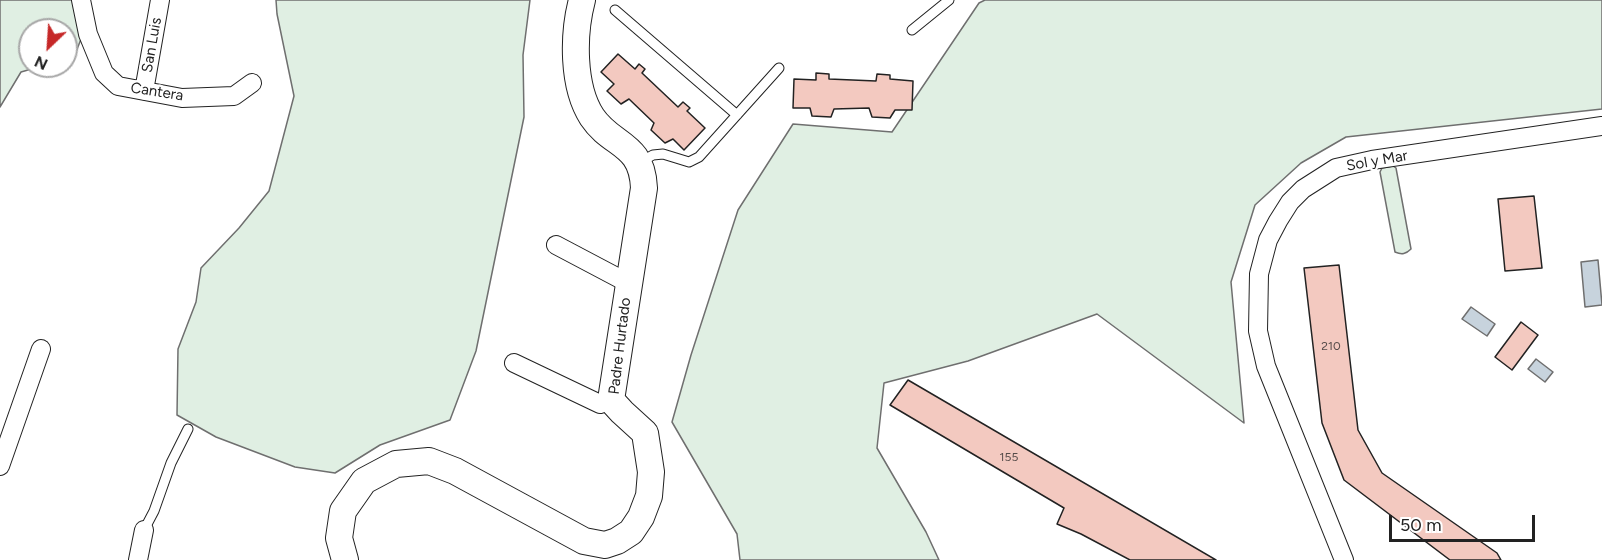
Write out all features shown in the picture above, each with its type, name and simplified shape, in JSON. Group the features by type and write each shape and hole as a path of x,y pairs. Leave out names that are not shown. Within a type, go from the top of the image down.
{"street":[{"name":"Cantera","path":"81,0 88,34 104,73 118,86 182,98 234,96 252,84"},
{"name":"San Luis","path":"144,91 160,0"},
{"path":"582,0 575,51 579,80 586,100 592,117 624,144 639,162"},
{"name":"Sol y Mar","path":"1344,560 1266,366 1258,331 1259,274 1268,240 1278,221 1290,202 1303,189 1336,168 1372,160 1602,126"},
{"name":"Padre Hurtado","path":"345,560 339,538 343,511 364,481 396,464 429,461 455,471 584,541 605,545 631,532 641,517 649,496 651,472 645,433 611,400 644,188 643,173 639,162"},
{"path":"556,245 628,283"},
{"path":"0,466 41,349"},
{"path":"514,363 600,404 611,400"},
{"path":"138,560 144,530"}],"lane":[{"path":"912,30 949,0"},
{"path":"615,10 737,115"},
{"path":"639,162 652,155 663,154 689,162 699,157 779,68"},
{"path":"144,530 154,511 171,464 189,429"}],"green space":[{"path":"0,0 76,0 86,26 78,47 78,18 18,18 18,77 0,107"},
{"path":"276,0 530,0 523,55 524,117 476,351 450,420 380,445 335,473 295,467 216,437 177,415 178,349 196,302 201,268 239,228 269,191 294,96"},
{"path":"985,0 1602,0 1602,109 1346,137 1301,163 1255,205 1231,282 1244,423 1097,314 968,361 884,383 877,448 926,532 939,560 740,560 737,534 672,422 738,210 793,124 892,132 979,3"},
{"path":"1393,166 1396,168 1411,249 1404,254 1395,252 1380,172 1382,168"}],"shaded area":[{"path":"1598,260 1602,305 1585,307 1581,262"},
{"path":"1471,307 1495,324 1487,336 1462,319"},
{"path":"1536,359 1553,372 1545,382 1528,369"}],"building":[{"path":"618,54 635,69 639,64 645,69 642,73 678,107 683,102 690,108 687,111 705,128 684,150 673,139 665,143 651,130 654,123 629,99 621,104 607,91 614,84 601,72"},
{"path":"816,73 829,74 829,79 876,81 877,74 890,75 890,79 913,81 912,110 895,110 890,118 872,117 869,108 834,109 831,117 812,116 810,108 793,108 794,79 816,80"},
{"path":"1534,196 1542,268 1505,271 1498,199"},
{"path":"1339,265 1358,430 1382,473 1497,553 1501,560 1450,560 1344,480 1322,423 1304,268"},
{"path":"1521,322 1538,335 1512,370 1495,357"},
{"path":"908,380 1216,560 1130,560 1057,524 1064,508 890,405"}]}
